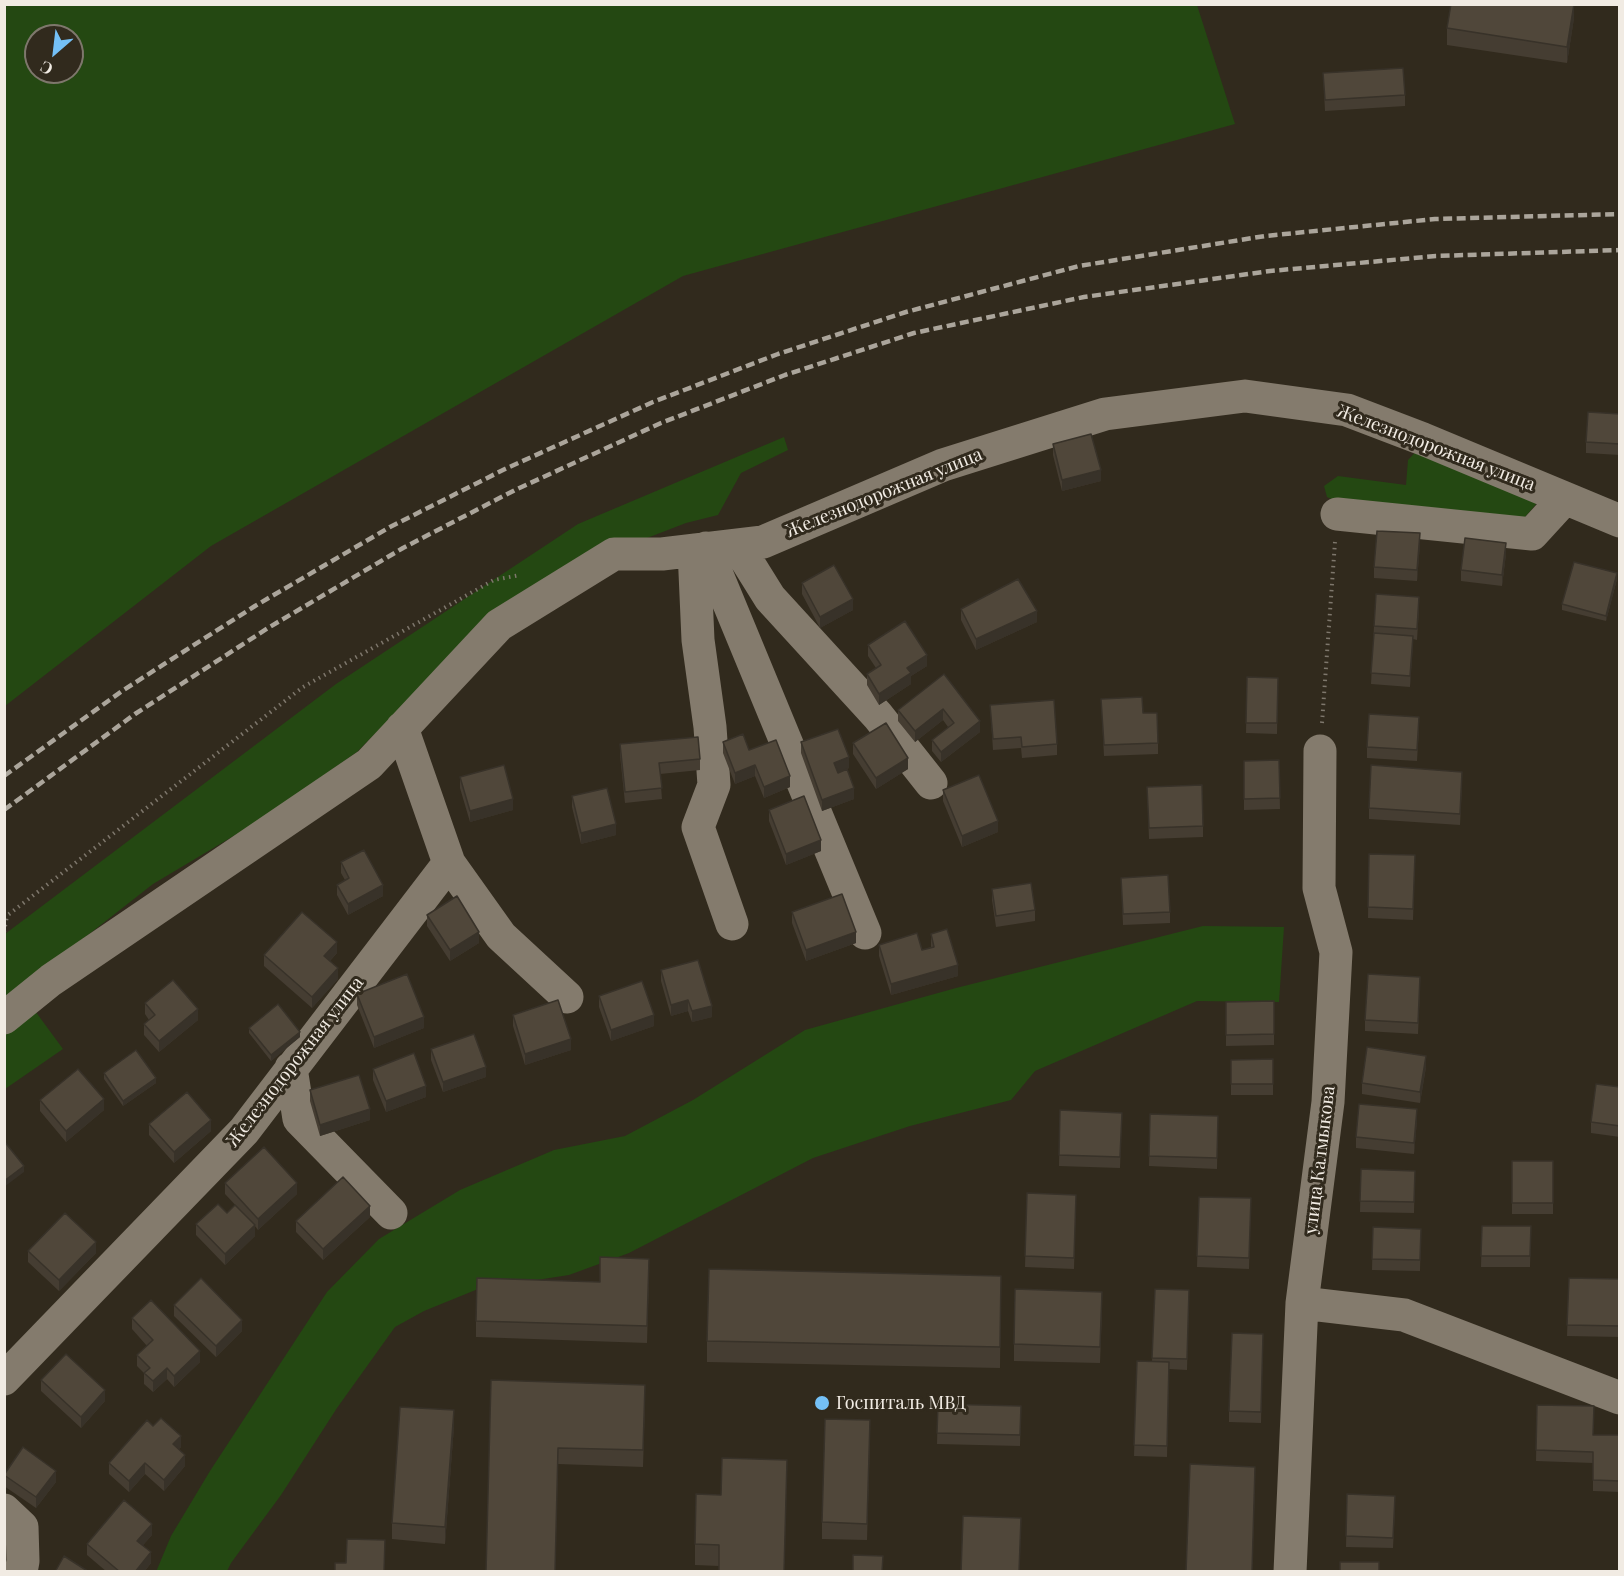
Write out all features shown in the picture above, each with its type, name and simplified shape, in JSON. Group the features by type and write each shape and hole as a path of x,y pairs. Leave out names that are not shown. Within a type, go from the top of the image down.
{"street":[{"name":"Железнодорожная улица","path":"4,1018 51,980 369,764 499,625 614,554 662,554 763,542 943,465 1106,414 1245,396 1347,410 1620,521"},
{"path":"1337,514 1532,534 1565,498"},
{"path":"712,548 770,598 878,716 931,783"},
{"path":"712,548 698,640 710,727 714,785 698,827 732,924"},
{"path":"712,548 865,933"},
{"path":"402,728 449,863 501,936 567,997"},
{"name":"улица Калмыкова","path":"1290,1572 1302,1303 1328,1102 1336,952 1319,888 1320,751"},
{"name":"Железнодорожная улица","path":"4,1379 244,1131 449,863"},
{"path":"291,1068 299,1119 391,1214"},
{"path":"1302,1303 1404,1315 1620,1398"},
{"path":"4,1510 22,1527 21,1572"}],"path":[{"path":"1320,751 1337,514"},
{"path":"4,932 6,917 303,687 494,580 526,573"}],"green space":[{"path":"5,4 1197,5 1235,124 683,276 211,546 5,706"},
{"path":"784,437 788,450 741,473 718,515 686,523 647,538 408,700 357,752 262,819 153,884 19,989 63,1049 5,1089 5,934 336,684 578,524"},
{"path":"1422,445 1537,503 1520,523 1345,505 1327,497 1324,486 1338,476 1406,485 1408,460"},
{"path":"1203,926 1284,927 1279,1002 1197,1001 1035,1071 1011,1100 910,1126 813,1158 629,1253 569,1275 478,1289 424,1311 395,1327 337,1408 281,1495 227,1571 156,1572 171,1536 210,1471 327,1292 379,1239 460,1190 554,1150 625,1136 693,1100 805,1030 956,988"}],"building":[{"path":"1451,4 1574,4 1567,47 1447,28"},
{"path":"1403,68 1405,95 1325,100 1323,73"},
{"path":"1588,412 1620,414 1620,444 1586,442"},
{"path":"1091,434 1101,470 1062,480 1053,444"},
{"path":"1377,531 1420,533 1417,570 1374,567"},
{"path":"1465,538 1506,543 1502,575 1461,570"},
{"path":"1574,562 1617,573 1606,616 1562,604"},
{"path":"834,565 853,599 820,617 802,583"},
{"path":"1018,579 1037,611 976,639 961,609"},
{"path":"1376,594 1419,597 1417,629 1374,626"},
{"path":"905,621 927,655 907,668 911,673 879,694 867,674 881,665 868,645"},
{"path":"1374,633 1413,636 1410,676 1371,673"},
{"path":"944,674 980,721 941,752 932,740 954,723 943,709 915,731 898,710"},
{"path":"1247,677 1278,678 1277,723 1246,723"},
{"path":"1142,697 1143,713 1157,713 1158,743 1104,745 1101,699"},
{"path":"1054,700 1057,744 1022,747 1021,737 993,739 990,705"},
{"path":"1369,714 1419,717 1417,750 1367,747"},
{"path":"886,723 908,758 876,778 853,743"},
{"path":"838,729 849,757 834,763 838,773 847,769 854,788 822,800 801,742"},
{"path":"743,734 749,750 776,740 790,776 764,787 755,765 735,773 723,742"},
{"path":"698,737 700,759 659,763 662,788 625,792 620,744"},
{"path":"1279,760 1280,798 1244,799 1244,761"},
{"path":"504,765 513,799 470,811 460,777"},
{"path":"1371,765 1462,772 1460,814 1369,808"},
{"path":"979,775 998,821 962,836 943,790"},
{"path":"1202,785 1203,826 1149,828 1147,787"},
{"path":"607,788 616,824 581,833 572,796"},
{"path":"804,796 821,840 786,854 769,810"},
{"path":"364,850 383,885 348,904 337,885 349,878 341,862"},
{"path":"1369,854 1415,855 1413,909 1368,907"},
{"path":"1168,875 1170,912 1123,914 1121,878"},
{"path":"1031,883 1035,910 996,916 992,889"},
{"path":"842,894 856,932 806,950 792,912"},
{"path":"457,896 479,932 450,950 427,915"},
{"path":"302,912 337,942 324,956 338,968 312,997 264,955"},
{"path":"947,929 958,965 891,984 879,945 917,933 922,950 934,947 931,934"},
{"path":"698,960 712,1006 692,1011 688,1000 671,1005 661,970"},
{"path":"407,974 424,1017 374,1037 357,994"},
{"path":"1368,974 1420,977 1418,1023 1365,1020"},
{"path":"173,980 198,1009 159,1041 144,1024 155,1015 145,1003"},
{"path":"642,981 654,1015 611,1030 599,996"},
{"path":"558,1000 571,1039 525,1054 513,1015"},
{"path":"1274,1001 1274,1034 1226,1035 1226,1002"},
{"path":"278,1004 300,1032 271,1055 249,1028"},
{"path":"474,1034 486,1067 443,1082 431,1049"},
{"path":"1367,1047 1426,1056 1420,1092 1362,1083"},
{"path":"136,1050 156,1078 123,1101 104,1073"},
{"path":"414,1053 426,1086 386,1101 373,1069"},
{"path":"1273,1059 1273,1084 1231,1084 1231,1060"},
{"path":"78,1069 104,1099 66,1131 40,1100"},
{"path":"359,1075 370,1109 320,1125 310,1090"},
{"path":"1596,1084 1620,1087 1620,1126 1591,1122"},
{"path":"187,1092 211,1120 174,1152 149,1124"},
{"path":"1359,1104 1417,1109 1414,1143 1356,1137"},
{"path":"1060,1110 1122,1113 1120,1157 1059,1155"},
{"path":"1150,1114 1218,1116 1217,1158 1149,1156"},
{"path":"4,1141 24,1166 4,1181"},
{"path":"264,1147 297,1183 258,1219 225,1183"},
{"path":"1512,1161 1553,1161 1553,1203 1512,1203"},
{"path":"1361,1169 1415,1171 1414,1202 1360,1201"},
{"path":"343,1177 370,1206 323,1249 296,1221"},
{"path":"1027,1193 1076,1195 1074,1258 1025,1256"},
{"path":"1199,1197 1251,1198 1249,1258 1197,1256"},
{"path":"218,1204 227,1213 235,1205 255,1225 225,1254 196,1224"},
{"path":"65,1213 96,1242 59,1280 28,1251"},
{"path":"1482,1226 1531,1226 1530,1256 1481,1256"},
{"path":"1373,1227 1421,1229 1420,1260 1372,1259"},
{"path":"600,1257 649,1259 647,1326 476,1321 477,1278 600,1282"},
{"path":"709,1269 1001,1276 1000,1347 707,1341"},
{"path":"201,1278 242,1320 216,1346 174,1305"},
{"path":"1569,1278 1620,1279 1620,1326 1567,1325"},
{"path":"1015,1289 1102,1292 1100,1347 1014,1344"},
{"path":"1155,1289 1189,1290 1187,1359 1152,1358"},
{"path":"151,1300 200,1351 174,1376 167,1368 153,1381 144,1373 150,1368 137,1355 153,1340 132,1318"},
{"path":"1232,1333 1263,1334 1261,1412 1229,1411"},
{"path":"66,1354 105,1390 81,1417 41,1380"},
{"path":"1137,1361 1169,1362 1167,1446 1134,1445"},
{"path":"491,1380 645,1385 643,1450 558,1448 555,1572 486,1572"},
{"path":"938,1404 1021,1406 1020,1435 937,1433"},
{"path":"1537,1405 1594,1406 1593,1435 1620,1435 1620,1481 1593,1480 1593,1452 1536,1450"},
{"path":"400,1407 454,1410 445,1527 392,1523"},
{"path":"161,1418 181,1436 173,1444 185,1455 164,1480 145,1463 129,1481 109,1463 147,1420 153,1426"},
{"path":"825,1419 870,1420 867,1524 822,1522"},
{"path":"23,1447 56,1471 36,1497 4,1475"},
{"path":"722,1458 787,1460 784,1572 719,1572 719,1545 695,1544 696,1494 721,1495"},
{"path":"1190,1464 1255,1467 1252,1572 1186,1572"},
{"path":"1347,1494 1395,1496 1393,1538 1346,1536"},
{"path":"124,1500 152,1524 137,1541 151,1552 135,1572 120,1572 87,1544"},
{"path":"963,1516 1021,1518 1019,1572 961,1572"},
{"path":"347,1539 385,1540 384,1572 335,1572 335,1563 346,1563"},
{"path":"853,1555 883,1556 882,1572 853,1572"},
{"path":"64,1556 89,1572 55,1572"},
{"path":"1340,1562 1379,1562 1379,1572 1340,1572"}],"railway":[{"path":"4,776 122,691 255,606 390,527 505,469 653,402 778,354 906,312 1079,266 1265,236 1435,219 1620,214"},
{"path":"4,810 135,714 268,628 403,548 515,490 661,423 785,375 914,333 1084,297 1270,271 1436,256 1620,250"}],"place":[{"name":"Госпиталь МВД","path":"822,1403"}]}
